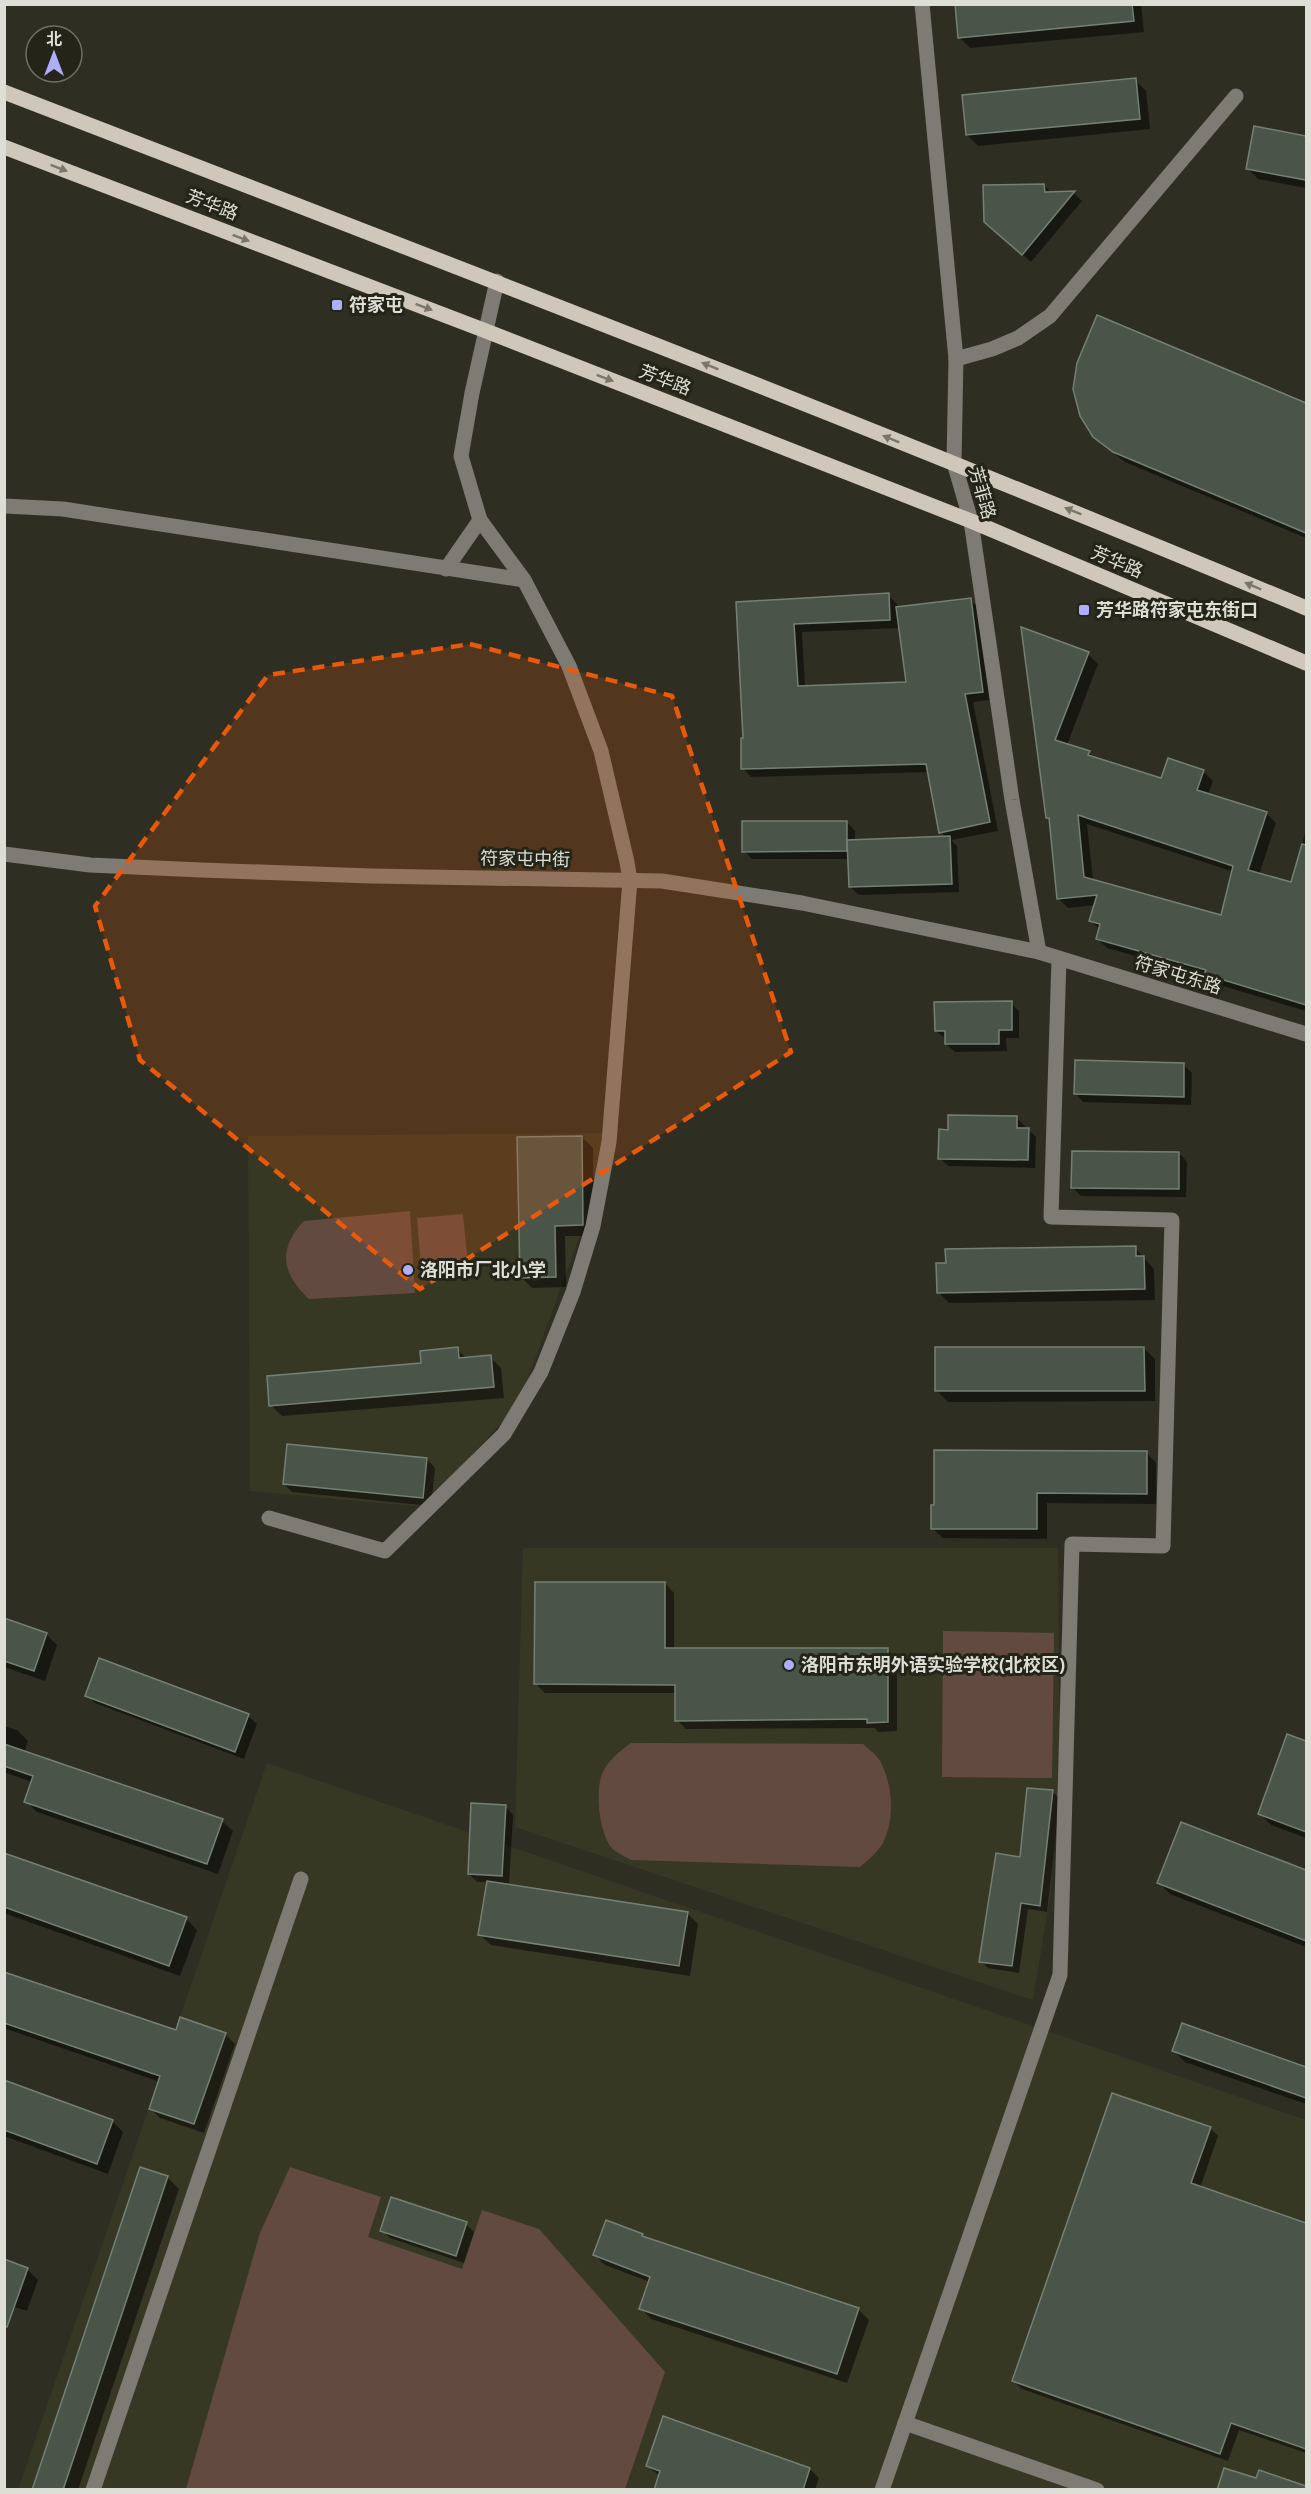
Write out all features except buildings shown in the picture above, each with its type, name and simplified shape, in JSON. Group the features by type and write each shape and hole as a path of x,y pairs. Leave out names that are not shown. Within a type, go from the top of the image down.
{"main road":[{"name":"芳华路","path":"4,92 497,281 1306,608"},
{"name":"芳华路","path":"4,147 486,331 971,521 1306,663"}],"street":[{"name":"芳菲路","path":"922,4 956,359 954,464 971,521 1012,800 1039,952"},
{"path":"956,359 992,349 1018,338 1050,316 1236,96"},
{"path":"269,1518 385,1551 504,1434 541,1372 573,1292 586,1248 609,1142 630,880 601,751 569,666 524,580 480,520 461,456 497,281"},
{"path":"4,506 63,509 524,580"},
{"path":"446,569 480,520"},
{"name":"符家屯中街","path":"4,854 90,865 190,870 662,882 802,903 1039,952"},
{"name":"符家屯东路","path":"1039,952 1306,1034"},
{"path":"882,2490 1060,1975 1072,1544 1162,1546 1172,1220 1051,1217 1059,959"},
{"path":"93,2490 301,1879"},
{"path":"905,2423 1097,2490"}],"highlighted area":[{"path":"470,644 672,696 791,1052 420,1289 140,1060 95,906 268,675"}],"shaded area":[{"name":"洛阳市厂北小学","path":"617,1133 519,1403 425,1507 250,1491 248,1136"},
{"path":"410,1211 415,1293 309,1299 300,1290 288,1271 286,1261 290,1241 304,1221"},
{"path":"463,1214 468,1264 421,1268 417,1218"},
{"name":"洛阳市东明外语实验学校(北校区)","path":"523,1548 1058,1548 1060,1782 1050,1897 1033,2000 515,1827"},
{"path":"943,1631 1054,1633 1052,1778 942,1777"},
{"path":"631,1743 863,1744 878,1758 888,1780 891,1812 887,1833 878,1850 860,1867 631,1860 614,1850 609,1844 602,1825 599,1791 604,1769"},
{"path":"267,1763 1306,2120 1306,2489 18,2490"},
{"path":"290,2167 381,2197 368,2237 462,2269 482,2210 539,2229 665,2372 625,2489 186,2489 260,2233"}],"place":[{"name":"符家屯","path":"337,305"},
{"name":"芳华路符家屯东街口","path":"1084,610"},
{"name":"洛阳市厂北小学","path":"408,1270"},
{"name":"洛阳市东明外语实验学校(北校区)","path":"789,1665"}]}
